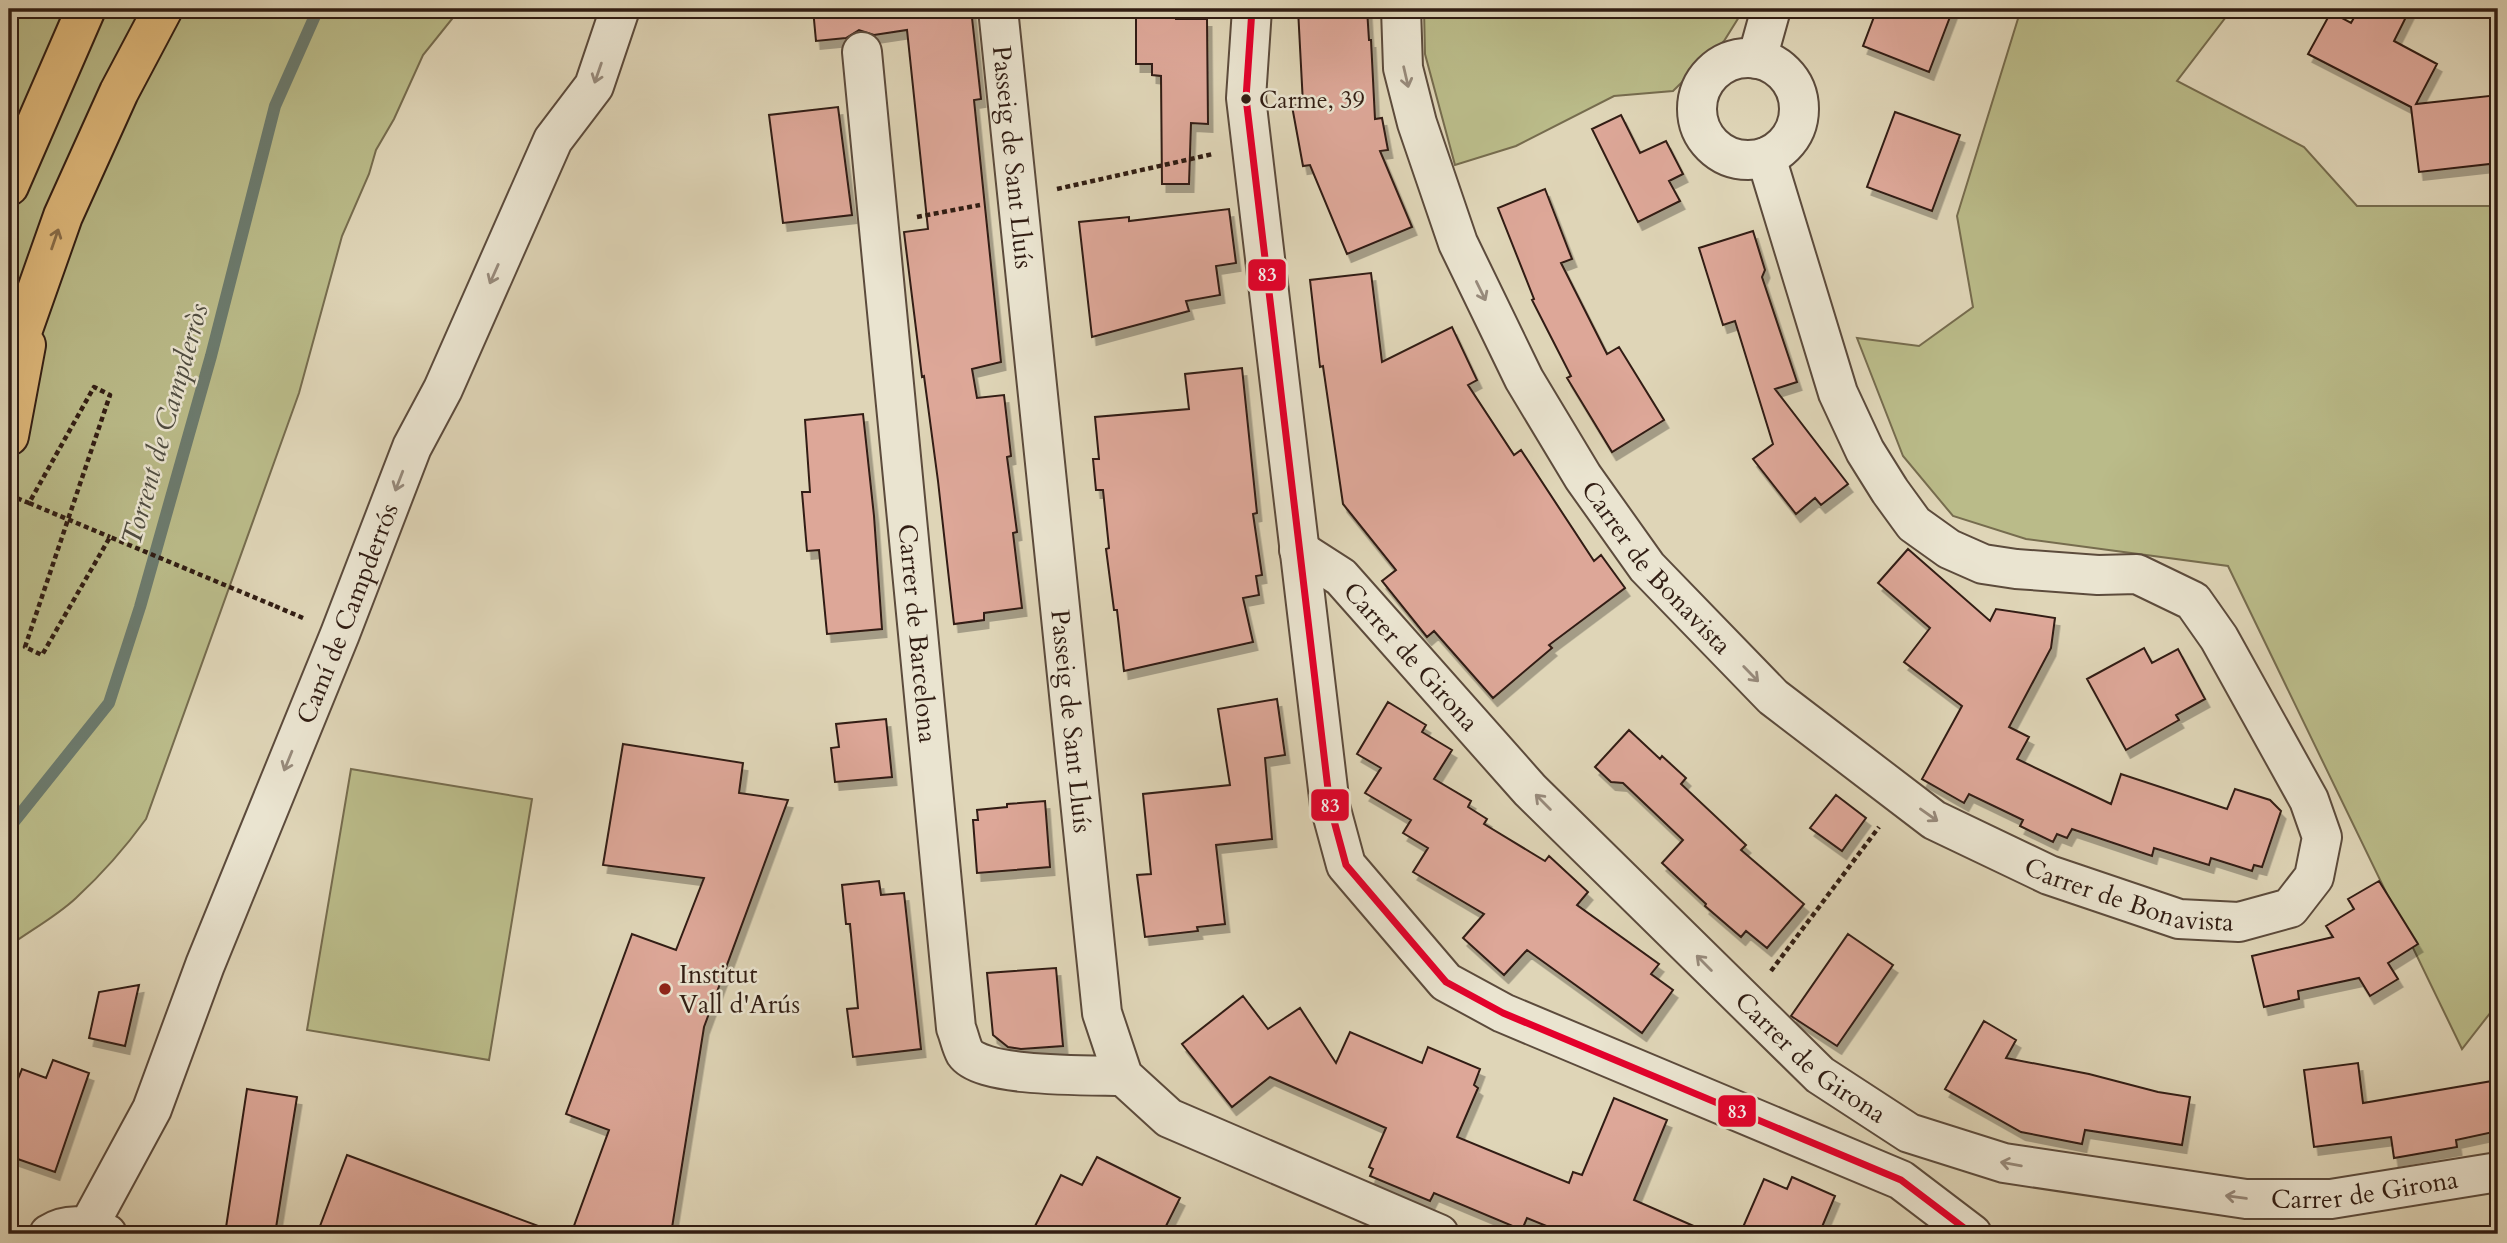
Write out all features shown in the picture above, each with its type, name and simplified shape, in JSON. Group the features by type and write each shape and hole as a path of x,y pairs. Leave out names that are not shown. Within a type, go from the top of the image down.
{"highway":[{"path":"9,126 85,9"},
{"path":"9,186 85,9"},
{"path":"9,369 63,216 119,92 163,9"},
{"path":"9,436 33,304"}],"street":[{"name":"Camí de Campderrós","path":"98,1231 152,1110 205,965 340,634 412,447 443,389 553,140 594,86 620,9"},
{"name":"Passeig de Sant Lluís","path":"998,9 1102,1013 1123,1076 1169,1118 1439,1234"},
{"path":"1252,9 1246,97 1251,145 1330,806 1346,865 1446,982 1503,1013 1901,1180 1972,1234"},
{"name":"Carrer de Bonavista","path":"1401,9 1404,68 1417,123 1458,243 1524,379 1583,477 1647,567 1773,696 1934,820 2049,875 2179,919 2239,922 2290,908 2314,877 2322,837 2309,800 2219,638 2193,601 2137,574 2098,575 1983,565 1949,549 1914,524 1865,451 1838,393 1766,157"},
{"path":"1757,59 1771,9"},
{"name":"Carrer de Barcelona","path":"862,52 956,1028 966,1054 986,1067 1048,1074 1123,1076"},
{"path":"1740,58 1757,59 1774,65 1785,73 1795,88 1800,109 1796,126 1791,137 1779,150 1766,157 1748,160 1734,158 1718,151 1708,141 1700,126 1698,102 1706,80 1724,64 1740,58"},
{"name":"Carrer de Girona","path":"1299,550 1341,577 1530,790 1746,1005 1820,1075 1909,1133 2004,1163 2246,1199 2331,1199 2498,1172"},
{"path":"48,1234 67,1227 98,1231"}],"path":[{"path":"878,224 1017,198 1251,145"},
{"path":"29,503 94,387 110,395 26,647 42,655 110,537"},
{"path":"9,495 275,606"},
{"path":"1746,1005 1902,795"}],"green space":[{"path":"9,9 460,9 423,55 394,119 376,150 369,174 342,236 299,393 146,819 113,860 76,898 9,946"},
{"path":"1424,9 1744,9 1724,41 1673,91 1614,96 1516,146 1455,165 1425,54"},
{"path":"2021,9 2232,9 2177,81 2304,147 2357,206 2498,206 2498,1003 2462,1049 2228,566 2026,539 1953,516 1903,456 1857,338 1919,346 1973,307 1957,216"},
{"path":"351,769 532,799 489,1060 307,1030"}],"building":[{"path":"813,9 906,9 906,12 971,9 981,99 974,100 1001,362 972,369 977,398 1004,395 1011,456 1007,457 1017,532 1013,533 1022,608 984,613 984,620 954,624 938,481 904,232 928,229 907,30 874,35 859,30 846,38 816,41"},
{"path":"1176,9 1176,19 1207,19 1208,124 1191,123 1189,184 1162,184 1161,76 1152,75 1152,64 1136,64 1136,10"},
{"path":"1298,9 1367,9 1375,119 1382,118 1388,150 1380,151 1412,227 1347,254 1310,165 1303,166 1292,106 1303,104"},
{"path":"1877,9 1953,9 1929,72 1863,46"},
{"path":"2359,9 2410,9 2394,41 2437,64 2416,104 2498,95 2498,163 2419,172 2411,107 2308,54 2331,12 2351,23"},
{"path":"838,107 852,215 783,223 769,115"},
{"path":"1895,112 1960,135 1932,211 1867,187"},
{"path":"1621,115 1640,153 1666,141 1683,174 1669,181 1680,201 1638,222 1592,129"},
{"path":"1545,189 1572,259 1561,263 1607,354 1619,347 1664,420 1612,452 1567,378 1571,376 1532,300 1534,299 1498,208"},
{"path":"1229,209 1236,263 1216,266 1220,295 1186,301 1189,311 1092,337 1079,222 1129,217 1129,221"},
{"path":"1753,231 1765,270 1762,277 1797,382 1775,389 1848,484 1821,505 1815,498 1796,514 1753,459 1773,444 1735,321 1723,325 1699,248"},
{"path":"1371,273 1382,362 1452,327 1477,380 1468,385 1514,455 1521,450 1594,561 1601,555 1625,588 1549,645 1552,648 1493,698 1434,631 1427,637 1382,581 1396,570 1343,504 1323,366 1320,367 1310,280"},
{"path":"1242,368 1257,513 1253,514 1262,575 1256,576 1259,595 1243,598 1253,642 1124,671 1106,549 1109,548 1103,490 1096,490 1093,459 1099,459 1095,417 1189,409 1185,374"},
{"path":"863,414 882,629 827,634 819,550 807,551 802,492 810,492 805,420"},
{"path":"1908,549 1990,621 1996,609 2055,618 2051,648 2009,727 2029,737 2017,759 2111,804 2121,774 2227,809 2235,789 2270,800 2281,811 2262,867 2254,865 2252,871 2211,858 2209,865 2154,848 2152,856 2072,829 2067,838 2057,834 2053,842 2020,826 2023,820 1969,794 1964,803 1922,779 1962,706 1904,662 1930,628 1878,583"},
{"path":"2144,648 2152,663 2178,649 2205,699 2176,715 2179,720 2126,750 2087,679"},
{"path":"1277,699 1285,755 1265,758 1272,839 1216,845 1225,924 1197,927 1198,931 1145,937 1137,875 1151,874 1143,794 1230,785 1218,709"},
{"path":"1388,702 1426,725 1422,732 1452,750 1434,779 1471,801 1468,807 1487,819 1484,824 1545,861 1549,856 1588,892 1577,905 1659,964 1651,974 1673,990 1642,1033 1527,950 1504,975 1463,938 1484,914 1413,872 1428,848 1403,833 1411,820 1365,793 1381,768 1357,754"},
{"path":"886,719 892,777 835,782 831,748 839,747 836,724"},
{"path":"1629,730 1660,759 1662,756 1686,778 1681,784 1746,845 1741,850 1804,904 1767,948 1746,931 1741,937 1662,863 1683,840 1623,783 1611,782 1595,767"},
{"name":"Institut Vall d'Arús","path":"623,744 743,763 739,793 788,800 704,1027 671,1234 571,1234 609,1130 566,1114 632,934 676,950 704,878 603,865"},
{"path":"1836,795 1866,818 1842,851 1810,828"},
{"path":"1045,801 1050,867 977,873 973,820 978,820 977,810"},
{"path":"879,881 881,895 904,893 921,1049 853,1057 847,1009 858,1008 850,924 846,924 842,885"},
{"path":"2379,881 2418,944 2388,963 2398,979 2370,996 2359,978 2298,991 2299,999 2264,1007 2252,956 2333,937 2326,926 2354,909 2348,899"},
{"path":"1848,934 1893,965 1837,1046 1791,1016"},
{"path":"1056,968 1063,1046 1021,1049 1008,1047 993,1035 987,973"},
{"path":"139,985 125,1046 89,1038 99,992"},
{"path":"1243,996 1268,1029 1300,1008 1336,1063 1350,1032 1422,1063 1428,1047 1480,1069 1474,1085 1478,1088 1457,1137 1569,1183 1573,1172 1582,1175 1614,1098 1667,1120 1634,1200 1712,1234 1566,1234 1527,1218 1522,1230 1434,1193 1430,1201 1370,1176 1373,1169 1369,1167 1386,1128 1270,1077 1232,1107 1182,1044"},
{"path":"1984,1021 2016,1040 2006,1058 2190,1097 2182,1145 2085,1130 2082,1144 2021,1132 1945,1089"},
{"path":"53,1060 89,1073 55,1172 9,1156 9,1084 15,1086 22,1069 46,1078"},
{"path":"2358,1063 2363,1103 2498,1080 2498,1131 2456,1140 2457,1147 2394,1158 2391,1137 2314,1147 2304,1070"},
{"path":"247,1089 297,1097 275,1234 225,1234"},
{"path":"347,1155 552,1231 551,1234 317,1234"},
{"path":"1097,1157 1180,1198 1162,1234 1031,1234 1061,1175 1082,1185"},
{"path":"1792,1177 1835,1196 1819,1234 1740,1234 1764,1179 1787,1189"}],"waterway":[{"name":"Torrent de Campderròs","path":"9,828 109,703 140,607 211,356 275,106 318,9"}],"transit line":[{"name":"83","path":"1252,9 1246,98 1330,806 1346,865 1446,982 1503,1013 1901,1180 1972,1234"}],"place":[{"name":"Carme, 39","path":"1246,99"},
{"name":"Institut Vall d'Arús","path":"665,989"}]}
